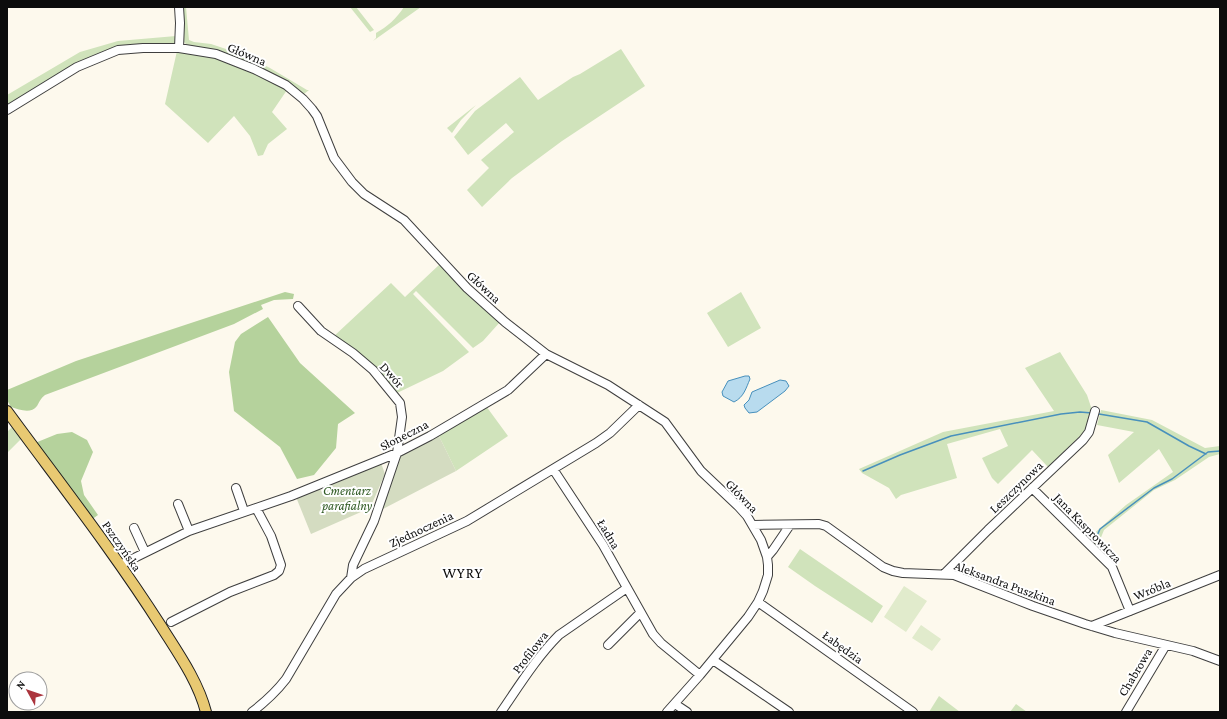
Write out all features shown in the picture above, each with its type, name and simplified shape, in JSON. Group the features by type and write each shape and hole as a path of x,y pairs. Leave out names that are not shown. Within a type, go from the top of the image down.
{"main road":[{"name":"Pszczyńska","path":"7,411 120,565 190,673 204,708 210,712"}],"street":[{"path":"179,7 179,48"},
{"name":"Główna","path":"7,110 77,67 118,50 179,48 216,54 267,75 296,93 312,109 334,158 360,190 404,220 467,288 510,326 546,354 608,385 665,422 701,471 738,506 753,525 761,540 767,557 768,575 758,602 748,617 713,660 667,712"},
{"name":"Dwór","path":"298,306 321,331 353,353 373,370 400,403 402,417 397,453 374,521 353,565 351,578"},
{"name":"Słoneczna","path":"120,565 189,531 291,496 397,453 430,436 508,390 546,354"},
{"name":"Zjednoczenia","path":"252,712 265,703 286,679 336,594 351,578 364,569 467,521 610,433 639,405"},
{"name":"Leszczynowa","path":"944,574 1083,440 1089,432 1095,411"},
{"name":"Ładna","path":"553,469 603,545 653,634 661,643 700,675"},
{"path":"236,488 244,511"},
{"name":"Jana Kasprowicza","path":"1032,488 1112,567 1130,610"},
{"path":"178,504 189,531"},
{"path":"171,622 230,592 274,575 279,571 281,565 271,536 256,508"},
{"name":"Aleksandra Puszkina","path":"753,525 811,524 826,526 883,567 893,571 954,575 1033,606 1092,626 1115,633 1193,651 1220,661"},
{"path":"767,557 790,525"},
{"path":"134,528 146,552"},
{"name":"Wróbla","path":"1092,626 1220,575"},
{"name":"Profilowa","path":"501,712 536,662 559,635 627,588"},
{"name":"Łabędzia","path":"758,602 913,712"},
{"path":"608,645 640,613"},
{"name":"Chabrowa","path":"1126,712 1166,645"},
{"path":"713,660 789,712"},
{"path":"675,704 687,712"}],"green space":[{"path":"181,7 186,7 189,40 211,44 244,55 309,90 304,94 282,80 186,44 183,41"},
{"path":"350,7 356,7 374,30 370,32"},
{"path":"404,7 421,7 373,41 376,38 376,33 392,22"},
{"path":"176,36 176,44 118,48 7,106 7,95 80,52 118,41"},
{"path":"621,49 645,86 562,141 512,178 482,207 467,190 489,168 481,160 514,132 506,123 468,155 454,137 475,111 520,77 538,100 573,77"},
{"path":"177,51 213,56 234,64 287,90 272,112 287,129 268,144 263,155 258,156 250,136 234,116 208,143 165,104"},
{"path":"476,105 461,120 452,133 447,128"},
{"path":"440,264 500,322 483,341 473,348 416,291 413,294 469,352 443,371 397,393 333,337 391,283 405,297"},
{"path":"285,292 294,294 293,299 274,300 261,305 263,309 234,324 45,395 32,410 25,411 11,407 7,400 7,390 76,361"},
{"path":"741,292 761,328 728,347 707,313"},
{"path":"268,317 300,363 355,413 338,424 336,448 314,475 297,479 280,447 234,411 229,372 235,342 241,334"},
{"path":"1060,352 1087,395 1092,410 1085,431 1048,467 1032,450 998,484 992,478 982,458 1008,446 1000,429 947,444 957,478 901,495 896,499 889,488 862,473 859,469 943,432 1054,411 1025,368"},
{"path":"486,406 508,436 456,471 438,434"},
{"path":"1101,410 1152,420 1205,448 1220,446 1220,454 1209,457 1175,480 1154,490 1104,530 1100,540 1116,559 1112,561 1089,538 1126,505 1173,472 1159,449 1119,483 1108,455 1134,432 1097,425"},
{"path":"13,426 21,439 7,453 7,432"},
{"path":"72,432 87,440 93,452 81,481 84,495 98,515 91,520 35,443 57,434"},
{"name":"Cmentarz parafialny","path":"438,434 456,471 381,510 399,454"},
{"name":"Cmentarz parafialny","path":"381,463 385,474 370,508 311,534 296,497 319,488 322,492 327,490 330,484"},
{"path":"800,549 883,606 872,623 788,567"},
{"path":"904,586 927,601 906,632 884,617"},
{"path":"921,625 941,639 932,651 912,638"},
{"path":"939,696 960,712 929,712"},
{"path":"1016,704 1027,712 1010,712"}],"water":[{"path":"749,376 750,379 740,398 734,402 723,396 722,392 728,381"},
{"path":"780,380 786,381 789,386 785,391 757,412 749,413 744,405 749,400 752,392"}],"waterway":[{"path":"863,471 951,436 1061,414 1080,412 1092,413"},
{"path":"1099,414 1147,422 1206,454"},
{"path":"1096,538 1100,529 1154,488 1172,479 1208,452 1220,451"}],"district":[{"name":"WYRY","path":"463,573"}]}
